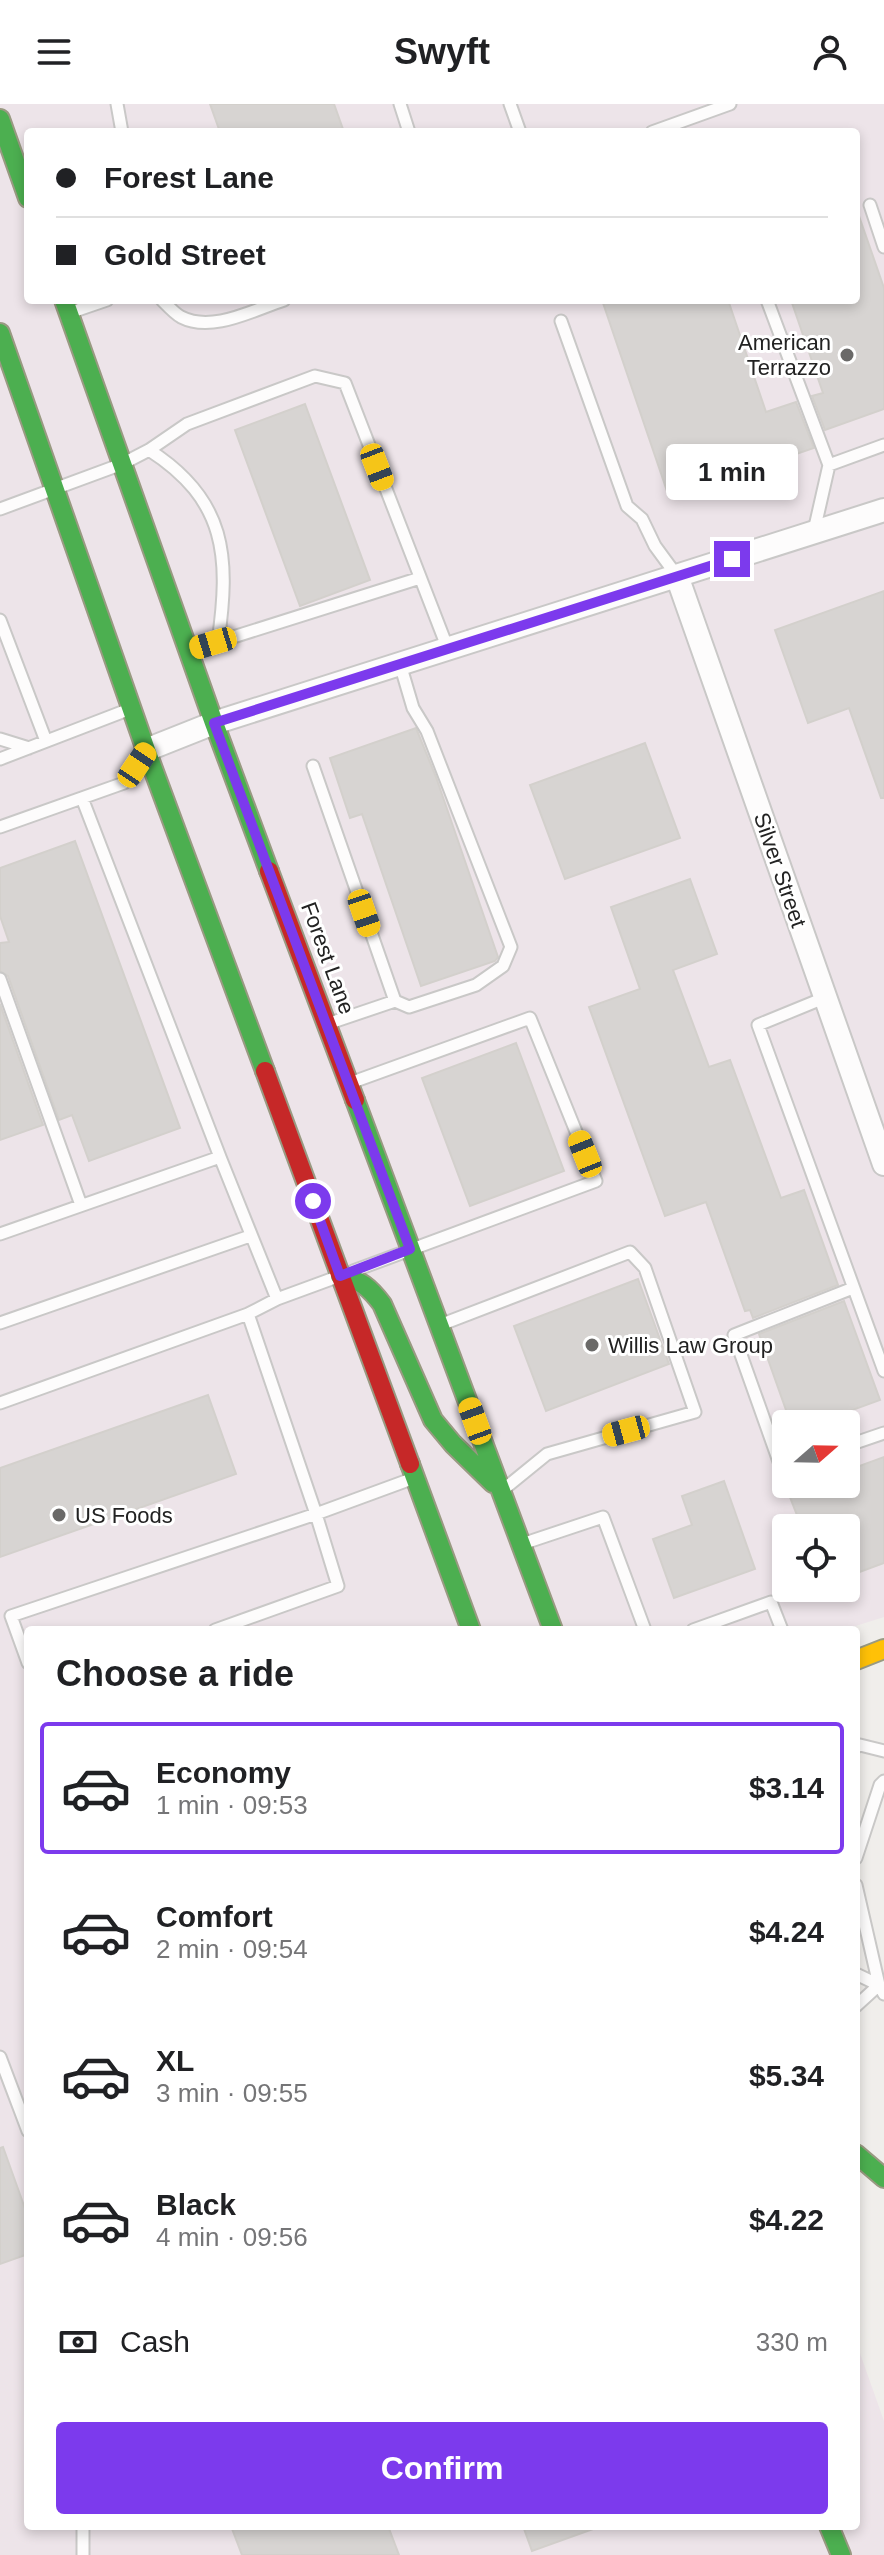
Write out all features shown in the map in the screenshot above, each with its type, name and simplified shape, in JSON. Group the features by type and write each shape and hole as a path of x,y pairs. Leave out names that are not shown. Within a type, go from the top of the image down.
{"main road":[{"path":"0,119 24,187"},
{"name":"Forest Lane","path":"66,306 214,723 551,1626"},
{"path":"0,333 146,750 470,1626"},
{"path":"340,1276 360,1280 377,1296 391,1321 433,1421 501,1491"},
{"path":"860,1658 884,1649"},
{"path":"860,2158 884,2179"},
{"path":"860,2175 884,2179"},
{"path":"831,2530 841,2555"}],"street":[{"path":"146,750 214,723 884,510"},
{"name":"Silver Street","path":"677,576 884,1164"}],"lane":[{"path":"117,104 121,128"},
{"path":"400,104 408,128"},
{"path":"510,104 519,128"},
{"path":"663,128 730,104"},
{"path":"870,205 884,247"},
{"path":"166,304 179,316 199,322 220,321 272,304"},
{"path":"769,304 829,465 814,532"},
{"path":"561,321 627,506 642,519 655,546 677,576"},
{"path":"0,509 122,464 187,424 315,376 345,383 448,649"},
{"path":"829,465 884,445"},
{"path":"149,450 171,465 194,488 210,512 221,541 225,568 218,642"},
{"path":"189,651 420,578"},
{"path":"0,620 46,741"},
{"path":"327,1024 395,1001 409,1007 476,985 503,966 511,947 427,731 413,708 400,664"},
{"path":"0,759 132,709"},
{"path":"0,739 29,748"},
{"path":"0,827 124,783 146,750"},
{"path":"313,766 395,1001"},
{"path":"82,798 277,1299"},
{"path":"0,979 81,1205"},
{"path":"824,998 758,1025 884,1371"},
{"path":"0,1403 248,1314 277,1299 596,1181 530,1018 349,1084"},
{"path":"0,1234 220,1157"},
{"path":"0,1323 250,1236"},
{"path":"439,1325 630,1252 645,1268 695,1412 547,1454 501,1491"},
{"path":"772,1442 734,1335 853,1288"},
{"path":"226,1626 338,1586 248,1314"},
{"path":"860,1441 884,1433"},
{"path":"24,1652 11,1616 316,1514 415,1477"},
{"path":"521,1545 603,1517 644,1626"},
{"path":"704,1626 771,1602 780,1626"},
{"path":"860,1745 884,1751"},
{"path":"860,1846 884,1781"},
{"path":"860,1901 882,1989"},
{"path":"860,1976 882,1989"},
{"path":"860,2003 882,1989"},
{"path":"0,2057 24,2120"},
{"path":"83,2530 83,2555"}],"shaded area":[{"path":"0,104 884,104 884,1617 856,1626 24,1626 24,2530 860,2530 860,2353 884,2421 884,2555 0,2555"}],"building":[{"path":"210,104 334,104 343,128 219,128"},
{"name":"American Terrazzo","path":"860,219 884,288 884,409 825,430 812,396 823,393 792,304 860,304"},
{"path":"603,304 729,304 766,412 796,402 814,448 669,497"},
{"path":"305,404 370,580 300,606 235,430"},
{"path":"884,591 884,798 881,798 849,708 808,723 775,630"},
{"path":"416,728 498,957 495,961 421,986 362,814 350,818 330,758"},
{"path":"645,743 680,838 565,879 530,785"},
{"path":"75,841 180,1128 89,1161 72,1115 59,1120 8,976 0,971 0,943 9,942 0,916 0,868"},
{"path":"690,879 717,954 673,970 709,1067 730,1060 781,1198 804,1190 838,1285 753,1318 750,1310 745,1311 706,1202 665,1216 589,1007 640,989 611,907"},
{"path":"0,1004 43,1125 0,1140"},
{"path":"516,1043 564,1171 470,1206 422,1078"},
{"name":"Willis Law Group","path":"638,1279 669,1364 546,1411 514,1326"},
{"path":"844,1301 880,1400 852,1410 786,1410 759,1334"},
{"name":"US Foods","path":"208,1395 236,1474 0,1557 0,1468"},
{"path":"884,1457 884,1563 860,1572 860,1514 797,1514 790,1498 860,1498 860,1466"},
{"path":"724,1481 755,1569 674,1598 653,1539 692,1525 682,1496"},
{"path":"3,2147 24,2206 24,2255 0,2264 0,2148"},
{"path":"233,2530 390,2530 399,2555 242,2555"},
{"path":"524,2530 590,2530 532,2551"}],"traffic: fast":[{"path":"0,119 24,187"},
{"path":"65,304 269,871"},
{"path":"0,333 146,750 265,1071"},
{"path":"355,1100 552,1626"},
{"path":"340,1276 364,1285 382,1304 433,1420 493,1483"},
{"path":"410,1464 470,1626"},
{"path":"860,2157 884,2178"},
{"path":"831,2530 841,2555"}],"traffic: slow":[{"path":"860,1658 884,1649"}],"traffic: jam":[{"path":"269,871 355,1100"},
{"path":"265,1071 410,1464"}],"place":[{"name":"American Terrazzo","path":"847,355"},
{"name":"Willis Law Group","path":"592,1345"},
{"name":"US Foods","path":"59,1515"}],"route":[{"path":"313,1201 340,1276 410,1249 214,723 732,559"}]}
